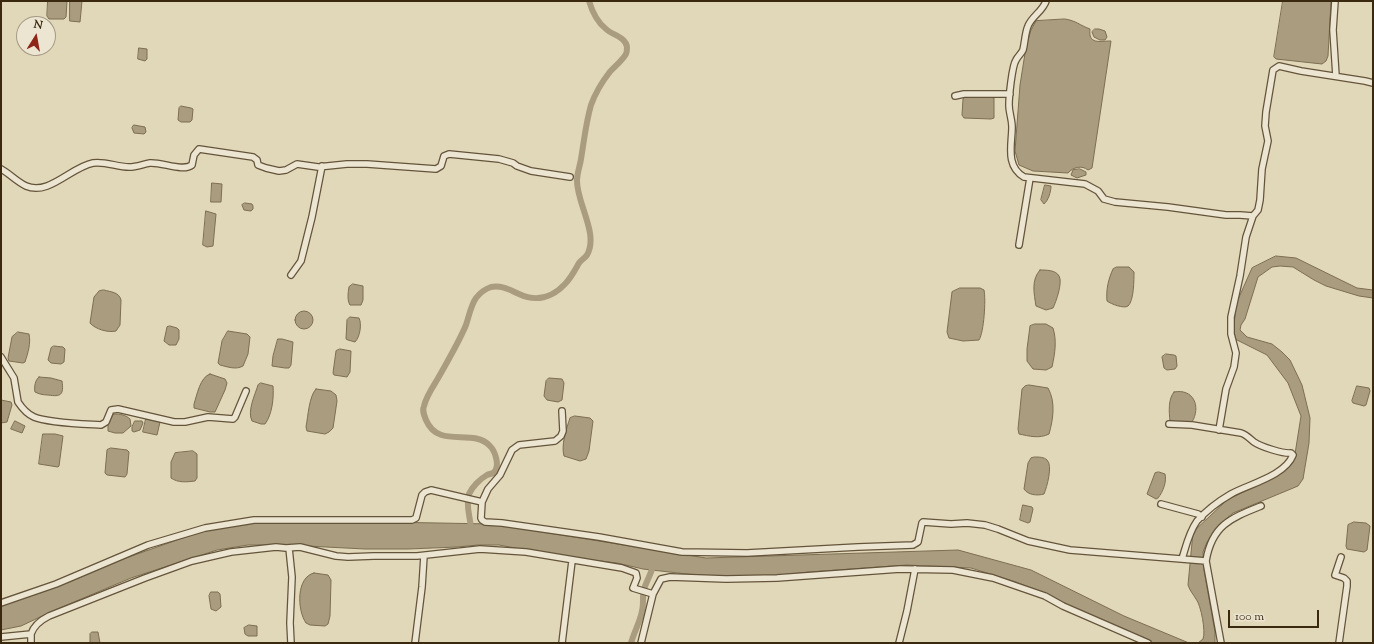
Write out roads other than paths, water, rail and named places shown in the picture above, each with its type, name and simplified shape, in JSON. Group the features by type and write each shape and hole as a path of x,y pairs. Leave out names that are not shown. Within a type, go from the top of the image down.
{"street":[{"path":"1046,1 1044,6 1032,19 1028,26 1022,52 1016,60 1010,94 1009,104 1012,127 1010,153 1012,162 1019,175 1030,178 1085,184 1098,191 1104,199 1114,202 1168,207 1226,215 1253,216"},
{"path":"1335,1 1333,30 1336,76"},
{"path":"1219,430 1226,389 1234,367 1236,353 1231,334 1231,317 1240,276 1246,237 1253,216 1258,210 1260,200 1262,169 1268,141 1265,126 1266,112 1273,70 1278,66 1373,83"},
{"path":"956,96 964,94 1010,94"},
{"path":"1,170 28,187 35,188 49,186 73,170 94,162 130,167 137,167 148,163 157,163 184,168 192,165 194,155 199,149 253,157 257,160 258,165 261,167 279,171 286,170 297,164 318,167 347,164 367,164 436,169 441,166 444,156 449,154 499,159 531,171 570,177"},
{"path":"291,275 301,261 312,217 322,166"},
{"path":"1019,245 1030,178"},
{"path":"1,357 14,378 18,402 20,405 35,418 54,421 101,426 106,422 110,410 118,409 174,422 184,422 208,417 232,419 235,417 246,391"},
{"path":"562,411 562,436 555,441 519,445 512,450 500,475 488,489 480,502 482,520 485,522 502,523 599,537 652,547 696,553 779,552 913,545 918,542 923,522 952,524 967,523 985,525 1028,541 1070,550 1204,561"},
{"path":"1169,424 1192,425 1241,433 1247,435 1254,442 1291,453 1293,455 1284,467 1276,473 1230,495 1217,503 1202,517 1192,529 1184,559"},
{"path":"1,603 56,584 148,545 205,528 254,520 400,519 408,521 416,518 422,495 427,491 434,490 480,502"},
{"path":"1161,504 1198,514 1202,517"},
{"path":"1221,643 1204,561 1216,533 1221,528 1232,519 1261,506"},
{"path":"31,643 31,634 36,625 49,616 145,578 179,565 213,555 276,547 300,547 336,556 348,557 424,556 480,548 526,552 632,571 636,573 637,576 633,588 651,593"},
{"path":"289,548 292,577 290,623 291,643"},
{"path":"415,643 422,587 424,556"},
{"path":"1339,643 1347,586 1347,581 1344,578 1335,575 1341,557"},
{"path":"562,643 572,561"},
{"path":"899,643 915,569"},
{"path":"641,643 651,593 661,579 670,577 726,579 758,578 915,569 953,570 992,578 1045,596 1063,606 1148,643"},
{"path":"1,637 31,634"}],"waterway":[{"path":"471,530 468,507 469,494 479,481 487,475 493,473 497,467 494,451 483,441 474,438 439,434 432,429 426,420 423,408 429,393 460,339 473,304 479,294 491,287 499,287 506,288 532,298 544,297 555,293 560,289 571,277 579,263 587,255 590,247 589,228 580,199 577,181 586,125 591,105 601,84 627,52 624,41 609,31 597,20 589,1"},
{"path":"631,643 643,608 644,589 654,563"}]}
